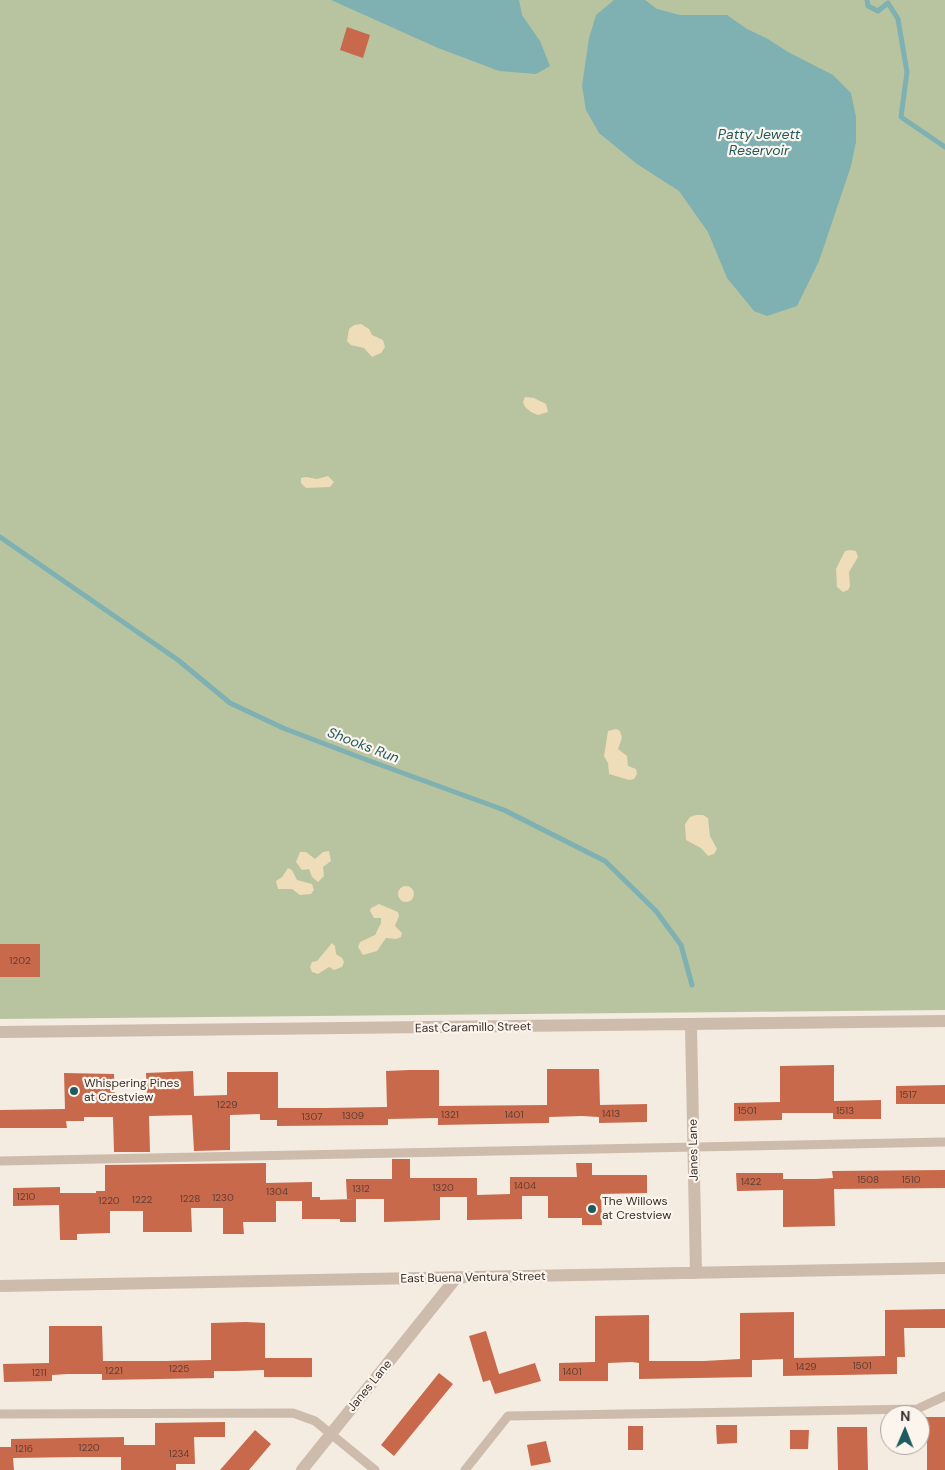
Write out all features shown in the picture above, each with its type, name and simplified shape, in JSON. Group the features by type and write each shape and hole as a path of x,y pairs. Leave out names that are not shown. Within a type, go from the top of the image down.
{"street":[{"name":"East Caramillo Street","path":"0,1032 945,1022"},
{"name":"Janes Lane","path":"691,1026 696,1273"},
{"name":"East Buena Ventura Street","path":"0,1286 945,1268"},
{"name":"Janes Lane","path":"302,1470 456,1278"}],"lane":[{"path":"0,1161 945,1142"},
{"path":"465,1470 508,1416 917,1409 945,1396"},
{"path":"0,1414 293,1412 307,1417 375,1470"}],"green space":[{"path":"0,0 945,0 945,1010 0,1019"}],"sand":[{"path":"361,324 369,329 372,335 383,340 385,347 381,353 372,357 364,348 351,345 347,341 349,329 354,325"},
{"path":"525,397 534,398 546,404 548,412 538,415 531,412 525,407 523,402"},
{"path":"328,476 334,482 330,487 306,488 301,483 301,478 317,479"},
{"path":"845,551 856,551 858,557 849,572 850,586 848,590 843,592 837,587 836,569"},
{"path":"616,729 620,731 622,738 618,749 627,756 628,766 636,769 637,774 634,779 629,780 609,774 608,763 604,756 608,731"},
{"path":"703,815 708,818 710,836 717,849 714,854 708,856 701,848 686,840 685,824 690,817"},
{"path":"329,851 331,861 323,867 324,876 318,882 312,877 309,869 302,870 296,862 300,852 306,852 315,859 323,852"},
{"path":"288,868 292,870 297,880 312,884 314,890 311,894 300,895 292,889 278,889 276,881 282,877"},
{"path":"403,886 409,886 414,891 412,900 403,902 398,897 398,891"},
{"path":"379,904 398,912 399,916 395,926 402,933 401,937 396,939 386,938 377,951 363,955 358,947 360,942 375,935 381,923 381,918 374,918 370,911 371,908"},
{"path":"332,943 335,946 336,954 344,962 342,967 334,970 329,967 318,974 312,972 310,967 312,962 317,961"}],"water":[{"path":"331,0 519,0 522,15 540,41 550,66 536,74 499,71 438,48"},
{"name":"Patty Jewett Reservoir","path":"614,0 645,0 657,9 680,15 727,15 747,29 833,75 851,93 856,117 856,142 851,166 819,261 797,306 767,316 754,311 727,278 708,232 679,191 637,164 599,133 586,110 582,86 589,38 596,15"}],"building":[{"path":"347,27 370,35 363,58 340,50"},
{"path":"0,944 40,944 40,977 0,977"},
{"path":"834,1065 834,1101 881,1100 881,1119 833,1119 833,1113 782,1113 782,1120 734,1121 734,1103 780,1102 780,1066"},
{"path":"547,1069 599,1069 600,1105 647,1104 647,1122 599,1123 599,1117 582,1116 549,1117 549,1123 438,1125 438,1118 388,1119 388,1125 277,1126 277,1120 260,1120 260,1114 230,1115 230,1150 194,1151 192,1115 149,1116 150,1152 114,1152 113,1117 84,1117 84,1121 66,1121 67,1128 0,1128 0,1110 65,1109 64,1073 114,1074 115,1098 147,1097 146,1073 193,1071 194,1096 227,1095 227,1072 278,1072 278,1108 325,1108 387,1107 386,1071 409,1070 439,1070 439,1106 547,1105"},
{"path":"945,1085 945,1104 896,1104 896,1086"},
{"path":"392,1159 410,1159 410,1178 477,1178 477,1195 510,1194 510,1177 577,1177 576,1163 592,1163 592,1175 647,1175 647,1193 601,1194 602,1225 582,1225 582,1218 548,1218 548,1196 522,1196 522,1219 467,1220 467,1197 440,1197 440,1220 384,1222 384,1199 347,1199 346,1179 392,1179"},
{"path":"266,1163 266,1183 312,1182 312,1197 320,1197 320,1200 356,1199 356,1222 340,1222 340,1219 302,1219 302,1201 276,1201 276,1222 243,1222 244,1234 223,1234 223,1208 191,1208 192,1232 143,1232 143,1211 110,1211 110,1233 77,1234 77,1240 60,1240 59,1205 13,1206 13,1188 60,1187 60,1193 96,1193 96,1191 105,1191 105,1165"},
{"path":"945,1170 945,1188 834,1189 835,1226 783,1227 783,1190 737,1191 736,1173 783,1173 783,1179 816,1179 833,1178 832,1171"},
{"path":"945,1309 945,1328 904,1328 905,1357 897,1357 897,1374 783,1376 783,1359 752,1360 752,1377 639,1379 639,1363 632,1362 608,1363 608,1381 559,1381 559,1363 595,1362 595,1316 649,1315 649,1361 704,1361 740,1359 740,1313 794,1312 794,1358 885,1356 885,1310"},
{"path":"211,1323 265,1323 265,1358 312,1358 312,1377 264,1377 264,1370 214,1371 214,1378 102,1380 102,1374 68,1374 52,1375 52,1381 4,1382 3,1364 49,1363 49,1326 102,1326 103,1361 165,1361 211,1360"},
{"path":"486,1331 499,1374 535,1363 541,1381 495,1394 490,1380 483,1382 469,1336"},
{"path":"439,1373 453,1384 394,1456 381,1445"},
{"path":"930,1417 945,1417 945,1470 927,1470 927,1455 930,1455"},
{"path":"225,1422 225,1437 194,1437 195,1464 176,1464 176,1470 121,1470 121,1457 77,1457 13,1458 14,1470 0,1470 0,1447 11,1447 11,1439 124,1437 124,1445 155,1445 155,1423"},
{"path":"716,1425 737,1425 737,1443 717,1444"},
{"path":"628,1426 643,1426 643,1450 628,1450"},
{"path":"837,1427 867,1427 868,1470 838,1470"},
{"path":"255,1430 271,1444 249,1470 220,1470"},
{"path":"790,1430 809,1430 808,1449 790,1449"},
{"path":"546,1441 551,1462 531,1466 527,1445"}],"waterway":[{"name":"Shooks Run","path":"867,0 868,6 878,11 888,3 898,19 907,72 901,117 945,147"},
{"name":"Shooks Run","path":"0,537 178,660 230,703 283,728 504,810 605,861 656,911 681,945 692,985"}],"place":[{"name":"Whispering Pines at Crestview","path":"74,1091"},
{"name":"The Willows at Crestview","path":"592,1209"}]}
